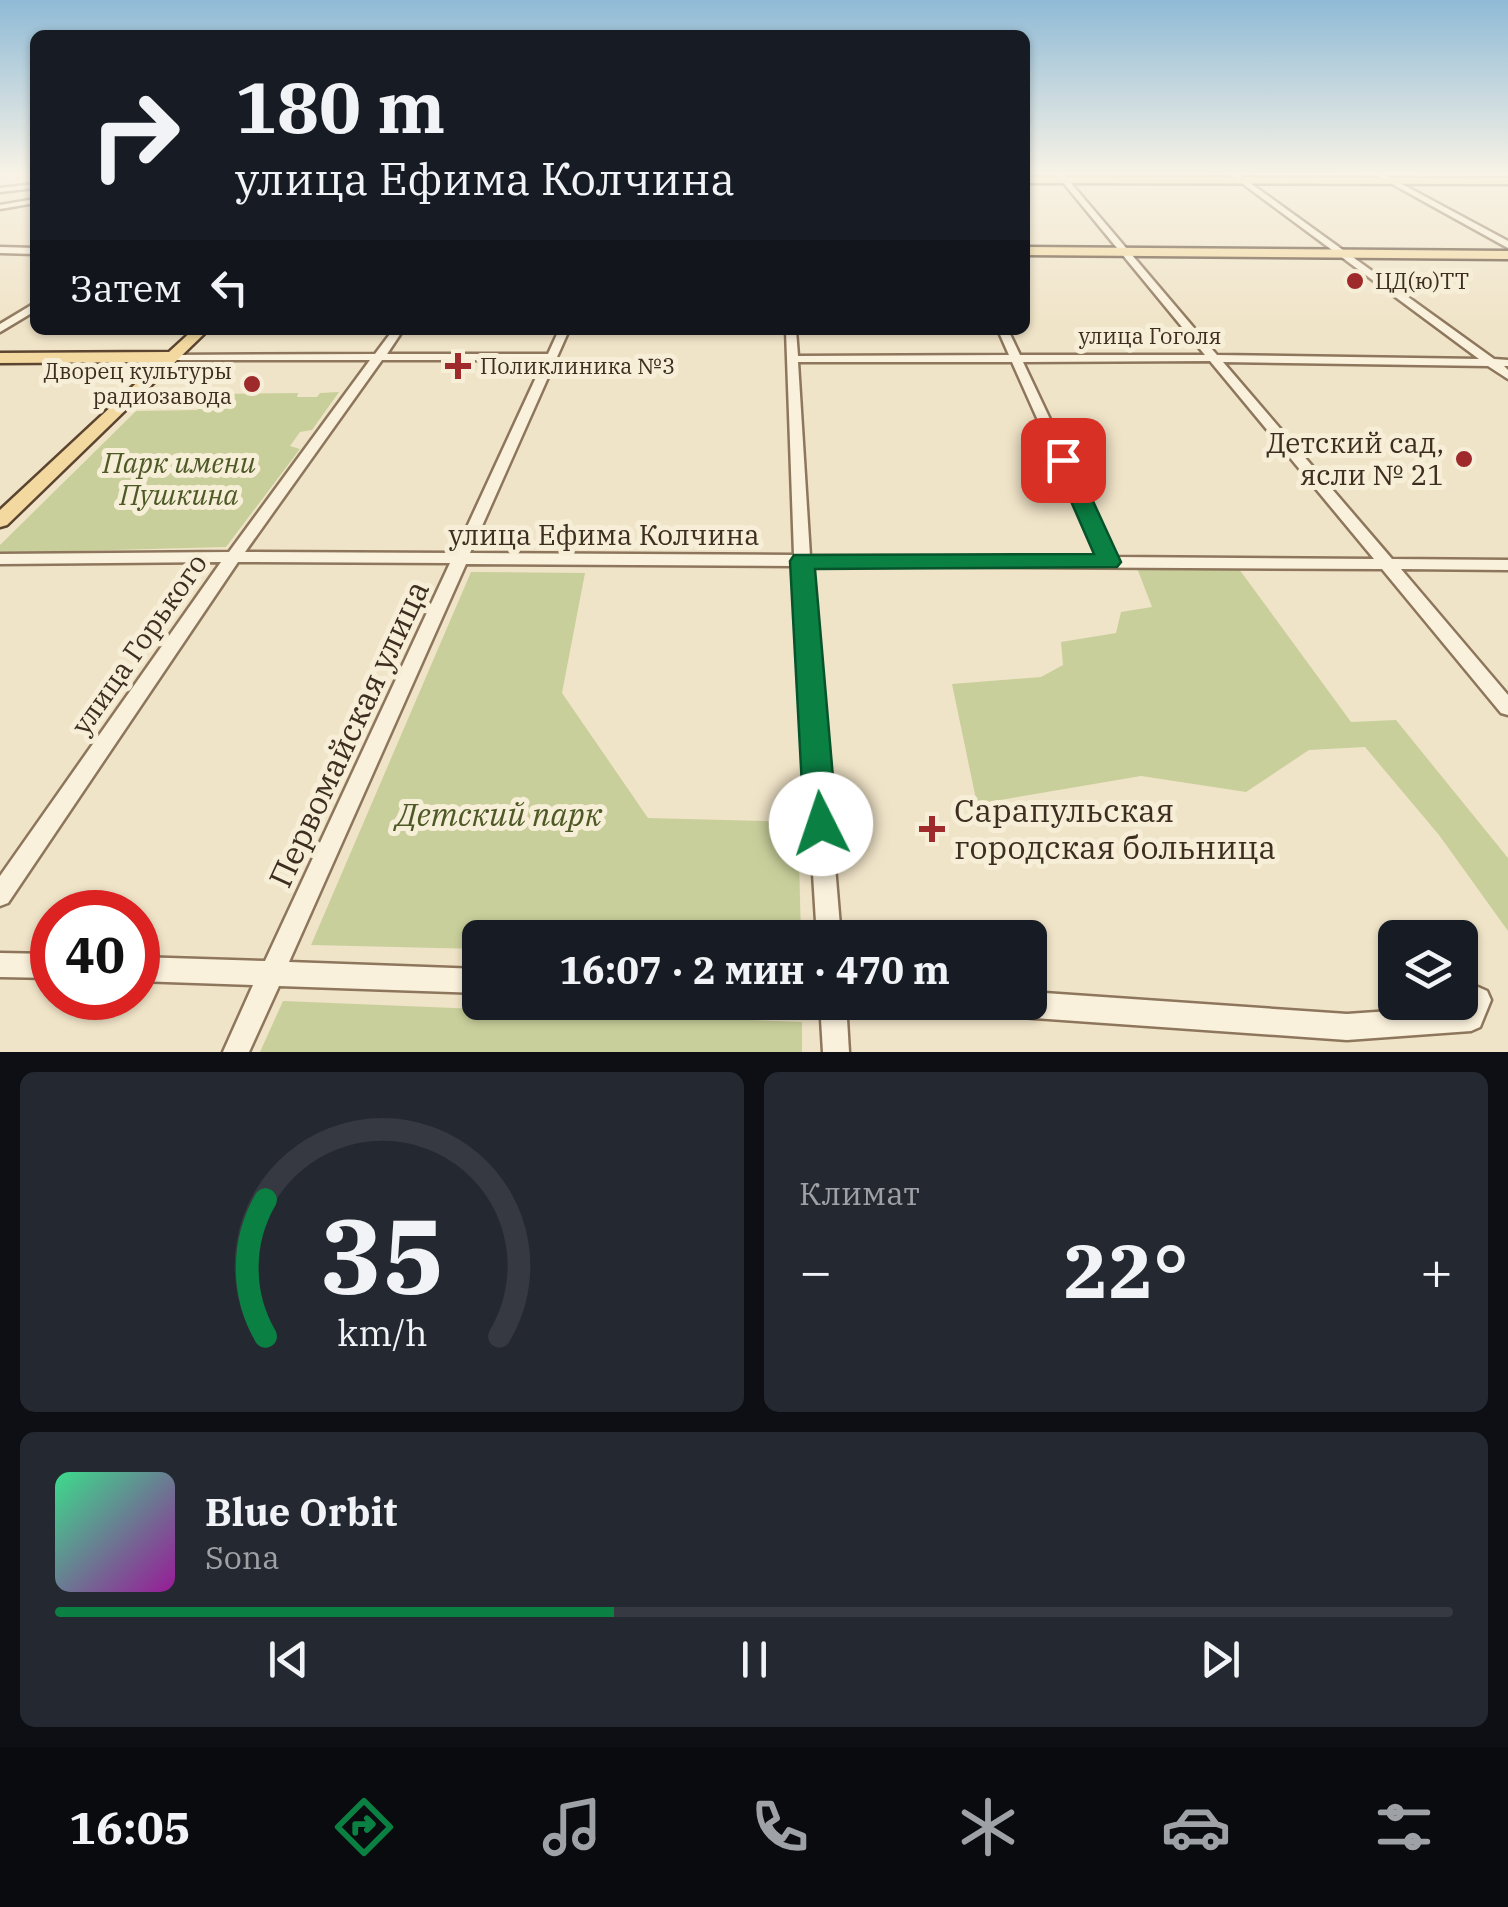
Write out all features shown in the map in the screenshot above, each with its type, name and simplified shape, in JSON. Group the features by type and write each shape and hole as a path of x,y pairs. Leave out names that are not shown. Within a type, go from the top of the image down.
{"main road":[{"path":"1030,251 1508,255"},
{"path":"0,521 196,335"},
{"path":"0,358 173,357"}],"street":[{"path":"1102,224 1508,708"},
{"path":"1303,224 1508,375"},
{"path":"1470,224 1508,245"},
{"path":"0,250 30,252"},
{"path":"0,329 30,309"},
{"name":"улица Горького","path":"0,895 233,557 394,335"},
{"name":"Первомайская улица","path":"236,1052 562,335"},
{"path":"790,335 828,920"},
{"path":"1006,335 1109,562"},
{"path":"173,357 552,357"},
{"name":"улица Гоголя","path":"792,359 1214,358 1508,363"},
{"name":"улица Ефима Колчина","path":"0,559 1508,565"},
{"path":"0,965 30,966"},
{"path":"160,970 462,980"},
{"path":"1047,1006 1347,1027 1443,1020"},
{"path":"834,1020 836,1052"}],"green space":[{"name":"Парк имени Пушкина","path":"339,392 312,430 300,432 290,446 300,449 226,547 0,553 0,545 136,411 197,410 212,394 298,393 297,397 317,397 320,393"},
{"path":"1137,568 1239,569 1351,722 1396,720 1508,858 1508,931 1439,835 1365,747 1309,750 1246,792 1141,776 977,804 952,684 1041,677 1063,665 1061,642 1116,633 1121,612 1152,607"},
{"name":"Детский парк","path":"471,572 585,573 562,693 648,818 798,822 801,920 462,920 462,949 311,945"},
{"path":"283,1001 462,1008 462,1020 802,1022 802,1052 260,1052"}],"place":[{"name":"ЦД(ю)ТТ","path":"1355,281"},
{"name":"Поликлиника №3","path":"458,366"},
{"name":"Дворец культуры радиозавода","path":"252,384"},
{"name":"Детский сад, ясли № 21","path":"1464,459"},
{"name":"Сарапульская городская больница","path":"932,829"}],"route":[{"path":"821,824 802,561 1109,562 1063,460"}]}
